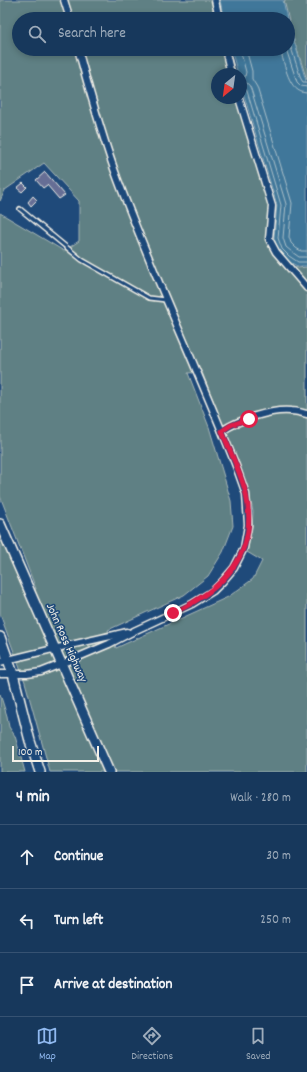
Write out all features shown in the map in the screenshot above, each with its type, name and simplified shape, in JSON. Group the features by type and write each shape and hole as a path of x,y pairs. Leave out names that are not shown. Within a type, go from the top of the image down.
{"main road":[{"name":"John Ross Highway","path":"0,524 109,772"},
{"path":"0,637 3,661 13,674 30,741 40,772"}],"street":[{"path":"64,0 68,12"},
{"path":"215,0 218,12"},
{"path":"0,674 27,674 41,672 109,644 192,604 213,590 234,568 244,548 248,525 246,494 222,431 166,300 118,180 104,140 80,56"},
{"path":"227,56 230,68"},
{"path":"241,104 272,206 269,239 276,252 307,288"},
{"path":"222,431 231,425 269,413 292,411 307,414"},
{"path":"3,661 136,630"}],"lane":[{"path":"20,209 82,260 149,298 166,300"}],"green space":[{"path":"0,0 218,0 221,12 12,12 12,56 231,56 234,68 211,68 211,104 244,104 275,205 271,237 272,250 307,293 307,772 50,772 25,682 0,614 0,536 24,592 36,589 0,496 0,213 64,251 79,241 79,201 44,163 5,190 0,201","holes":["202,372 249,492 253,512 252,528 247,552 262,561 253,579 228,597 116,648 108,630 184,595 208,576 223,552 233,526 231,501 224,477 209,427 188,373"]},
{"path":"284,0 307,0 307,80 295,43 295,12 287,12"},
{"path":"294,266 298,268 307,267 307,284 291,267"},
{"path":"0,694 9,727 15,736 25,772 0,772"}],"water":[{"path":"220,0 283,0 286,12 223,12"},
{"path":"295,44 307,84 307,266 297,266 286,260 278,252 274,238 277,205 247,104 247,68 236,68 233,56 295,56"}],"building":[{"path":"45,172 65,195 59,199 47,185 43,188 36,180"},
{"path":"23,183 27,187 22,192 17,188"},
{"path":"33,196 37,200 31,206 28,202"}],"route":[{"path":"173,613 203,598 222,582 234,568 244,548 248,525 246,494 222,431 231,425 249,419"}]}
